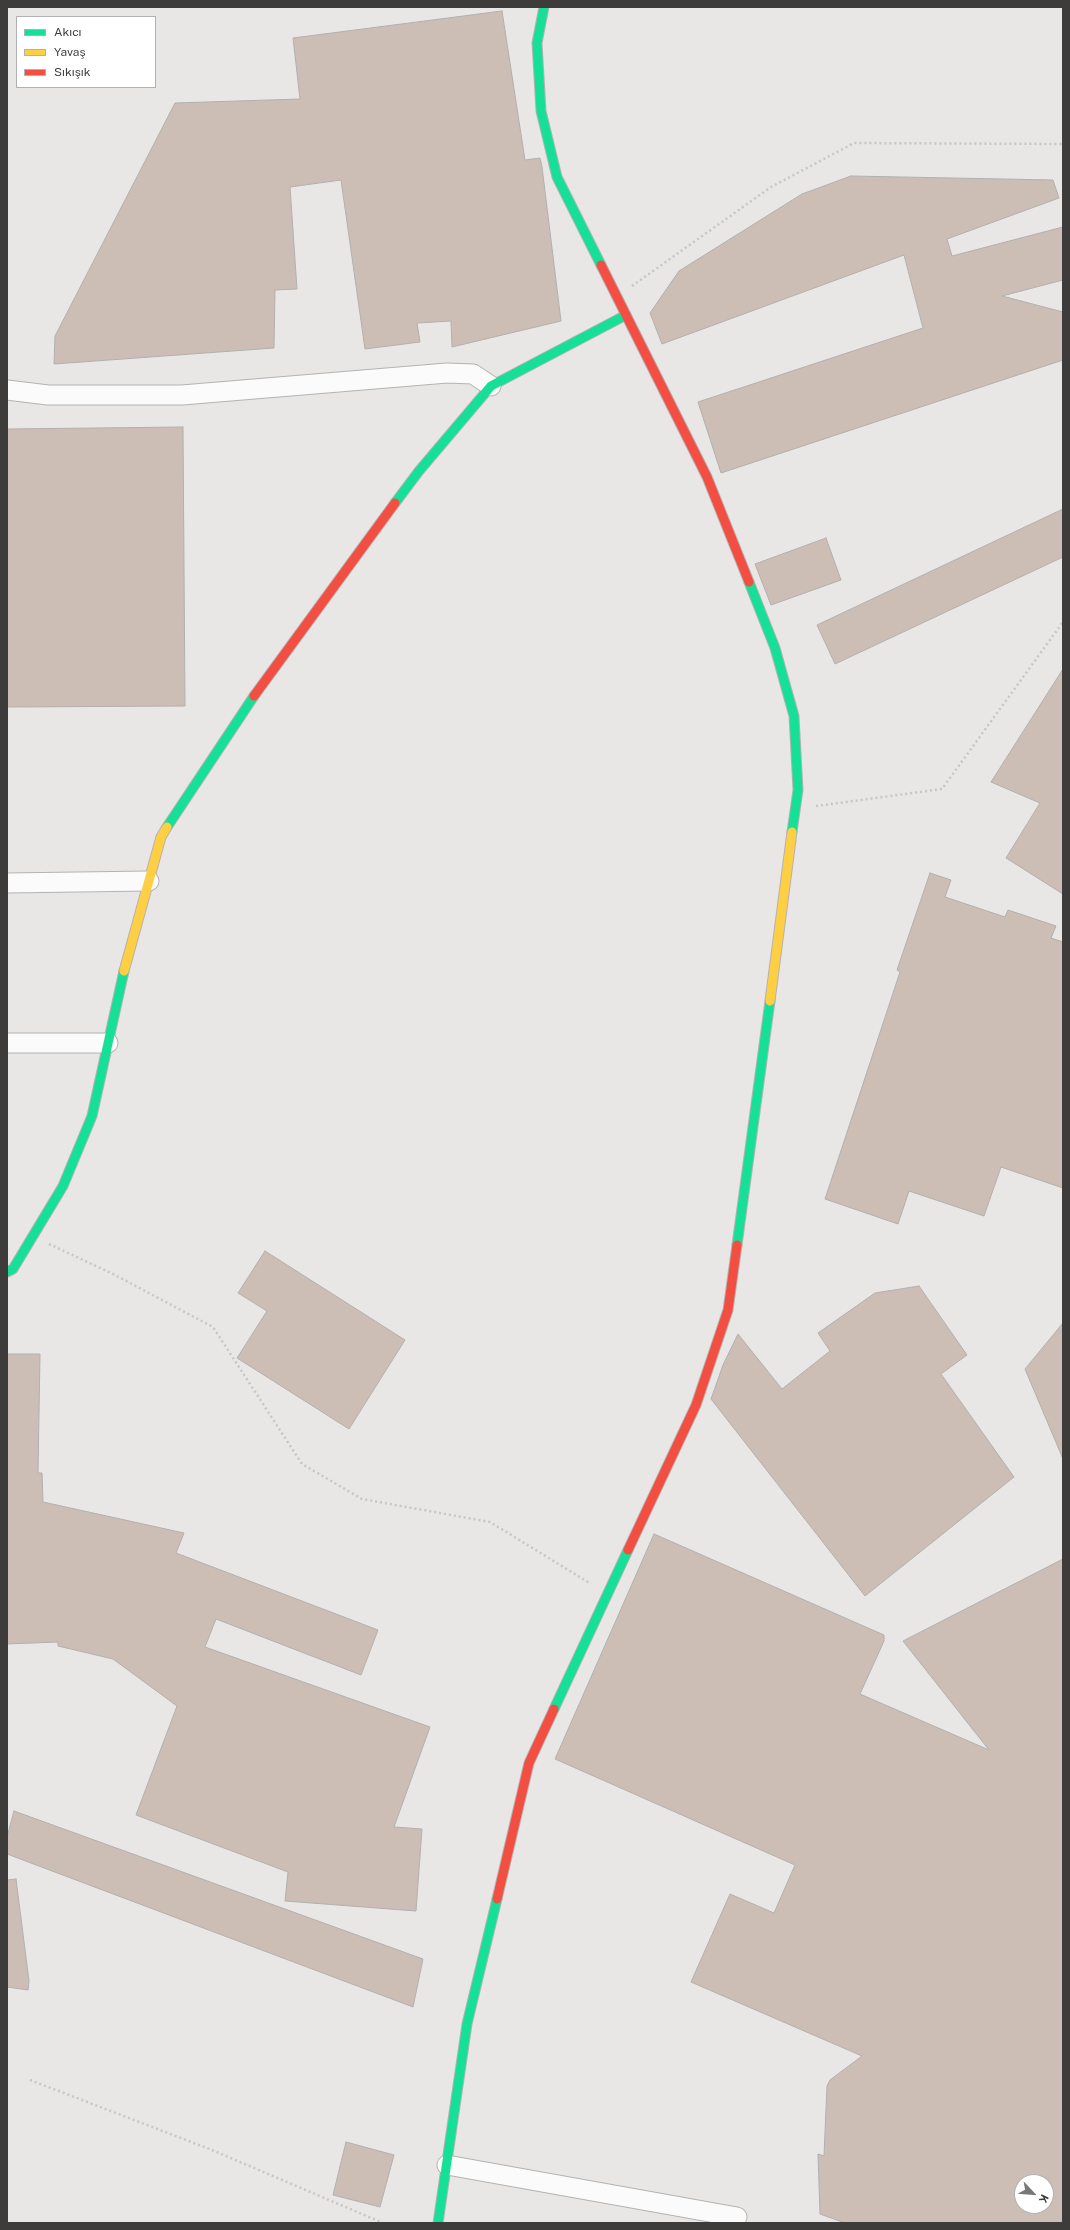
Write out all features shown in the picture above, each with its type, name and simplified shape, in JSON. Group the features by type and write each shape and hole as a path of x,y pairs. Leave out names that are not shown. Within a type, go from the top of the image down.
{"street":[{"path":"438,2223 467,2024 529,1763 696,1404 728,1310 798,790 794,716 775,648 707,477 557,177 541,111 537,43 544,7"},
{"path":"7,1272 13,1269 63,1186 92,1116 126,960 161,837 252,698 419,471 491,386 626,315"},
{"path":"7,390 48,395 182,395 447,373 472,374 491,386"},
{"path":"7,883 149,881"},
{"path":"7,1043 108,1043"},
{"path":"447,2165 737,2217"}],"path":[{"path":"617,297 771,188 854,143 1063,144"},
{"path":"796,809 942,789 1063,622"},
{"path":"32,1236 113,1274 213,1327 302,1464 362,1499 490,1522 607,1595"},
{"path":"30,2080 212,2150 383,2223"}],"building":[{"path":"502,11 525,160 540,158 542,167 561,321 452,347 451,321 417,323 420,342 365,349 341,180 290,187 297,289 275,290 274,348 54,364 55,336 175,103 300,99 293,38"},
{"path":"851,176 1053,180 1059,198 947,239 952,256 1063,227 1063,280 1002,296 1063,312 1063,360 721,473 698,402 923,328 904,255 662,344 650,313 679,271 802,194"},
{"path":"183,427 185,706 7,707 7,429"},
{"path":"1063,509 1063,557 835,664 817,625"},
{"path":"826,538 841,580 771,605 755,564"},
{"path":"1063,669 1063,894 1006,858 1040,803 991,782"},
{"path":"930,873 951,880 945,897 1005,917 1008,910 1056,926 1051,938 1063,942 1063,1188 1001,1167 984,1216 909,1191 898,1224 825,1199 900,972 897,970"},
{"path":"265,1251 405,1340 349,1429 237,1358 267,1311 238,1293"},
{"path":"919,1286 967,1355 941,1374 1014,1477 865,1596 711,1399 723,1365 738,1334 782,1389 830,1351 818,1333 875,1293"},
{"path":"1063,1323 1063,1459 1025,1369"},
{"path":"7,1354 40,1354 38,1473 42,1473 43,1502 184,1533 176,1553 378,1630 361,1675 216,1619 205,1647 430,1727 394,1827 422,1829 416,1911 285,1901 288,1872 136,1815 177,1706 113,1659 58,1646 58,1642 7,1644"},
{"path":"654,1534 884,1635 884,1641 860,1694 989,1750 903,1641 1063,1559 1063,2223 845,2223 820,2214 818,2154 824,2156 827,2086 830,2080 862,2056 691,1982 730,1894 774,1913 795,1865 555,1759"},
{"path":"14,1811 423,1959 413,2007 7,1854 7,1837"},
{"path":"16,1879 29,1981 28,1990 7,1987 7,1880"},
{"path":"346,2142 394,2155 380,2207 333,2195"}],"traffic: fast":[{"path":"544,7 537,43 541,111 557,177 601,265"},
{"path":"395,503 419,471 491,386 626,315"},
{"path":"749,582 775,648 794,716 798,790 792,832"},
{"path":"167,827 254,696"},
{"path":"7,1272 13,1269 63,1186 92,1116 124,971"},
{"path":"737,1245 770,1001"},
{"path":"554,1709 628,1550"},
{"path":"438,2223 467,2024 497,1899"}],"traffic: slow":[{"path":"124,971 161,837 167,827"},
{"path":"770,1001 792,832"}],"traffic: jam":[{"path":"601,265 707,477 749,582"},
{"path":"254,696 395,503"},
{"path":"628,1550 696,1405 728,1310 737,1245"},
{"path":"497,1899 529,1763 554,1709"}]}
